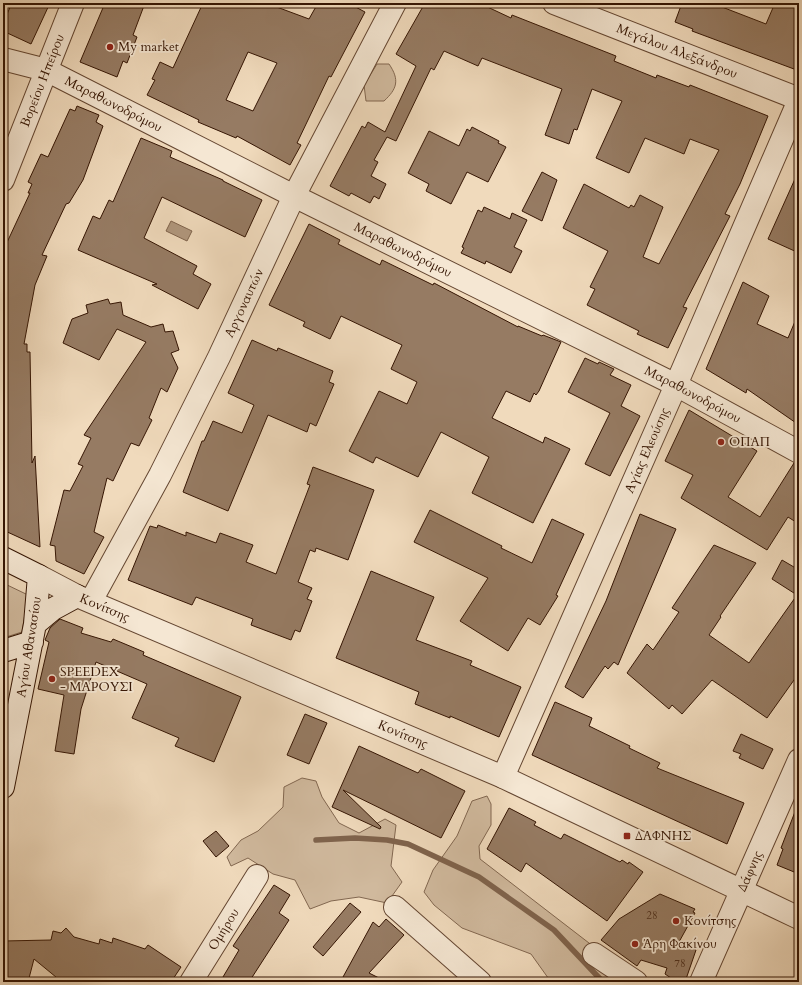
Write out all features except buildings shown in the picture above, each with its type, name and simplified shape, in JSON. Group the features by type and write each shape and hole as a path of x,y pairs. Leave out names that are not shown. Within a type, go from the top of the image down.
{"street":[{"name":"Βορείου Ηπείρου","path":"3,180 73,3"},
{"name":"Αργοναυτών","path":"84,598 160,475 219,357 294,196 395,3"},
{"name":"Μεγάλου Αλεξάνδρου","path":"554,3 799,100"},
{"name":"Μαραθωνοδρόμου","path":"3,59 46,70 294,196 676,385 799,452"},
{"name":"Αγίας Ελεούσης","path":"503,777 676,385 799,100"},
{"name":"Κονίτσης","path":"3,558 84,598 503,777 799,918"},
{"name":"Αγίου Αθανασίου","path":"3,787 34,633 39,576"},
{"path":"3,651 34,633 53,609 84,598"},
{"name":"Δάφνης","path":"701,982 799,760"},
{"name":"Ομήρου","path":"191,982 257,876"},
{"path":"395,907 480,982"},
{"path":"594,954 636,982"}],"shaded area":[{"path":"377,64 389,64 395,75 396,84 392,92 384,101 366,101 364,85"},
{"path":"171,221 192,231 187,241 166,231"},
{"path":"3,583 28,595 22,632 3,638"},
{"path":"302,778 316,781 322,797 339,823 359,833 385,819 396,825 391,866 402,882 387,903 359,897 331,901 310,909 295,880 273,874 248,858 231,866 227,857 241,840 258,831 283,807 284,787"},
{"path":"487,796 491,804 491,825 479,846 480,859 624,970 644,975 646,982 551,982 531,954 462,928 434,905 424,892 433,870 457,836 472,801"}],"waterway":[{"path":"316,840 355,838 387,840 408,844 479,877 554,930 603,982"}],"place":[{"name":"My market","path":"110,47"},
{"name":"ΟΠΑΠ","path":"721,442"},
{"name":"SPEEDEX - ΜΑΡΟΥΣΙ","path":"52,679"},
{"name":"ΔΑΦΝΗΣ","path":"627,836"},
{"name":"Κονίτσης","path":"676,921"},
{"name":"Άρη Φακίνου","path":"635,944"}]}
